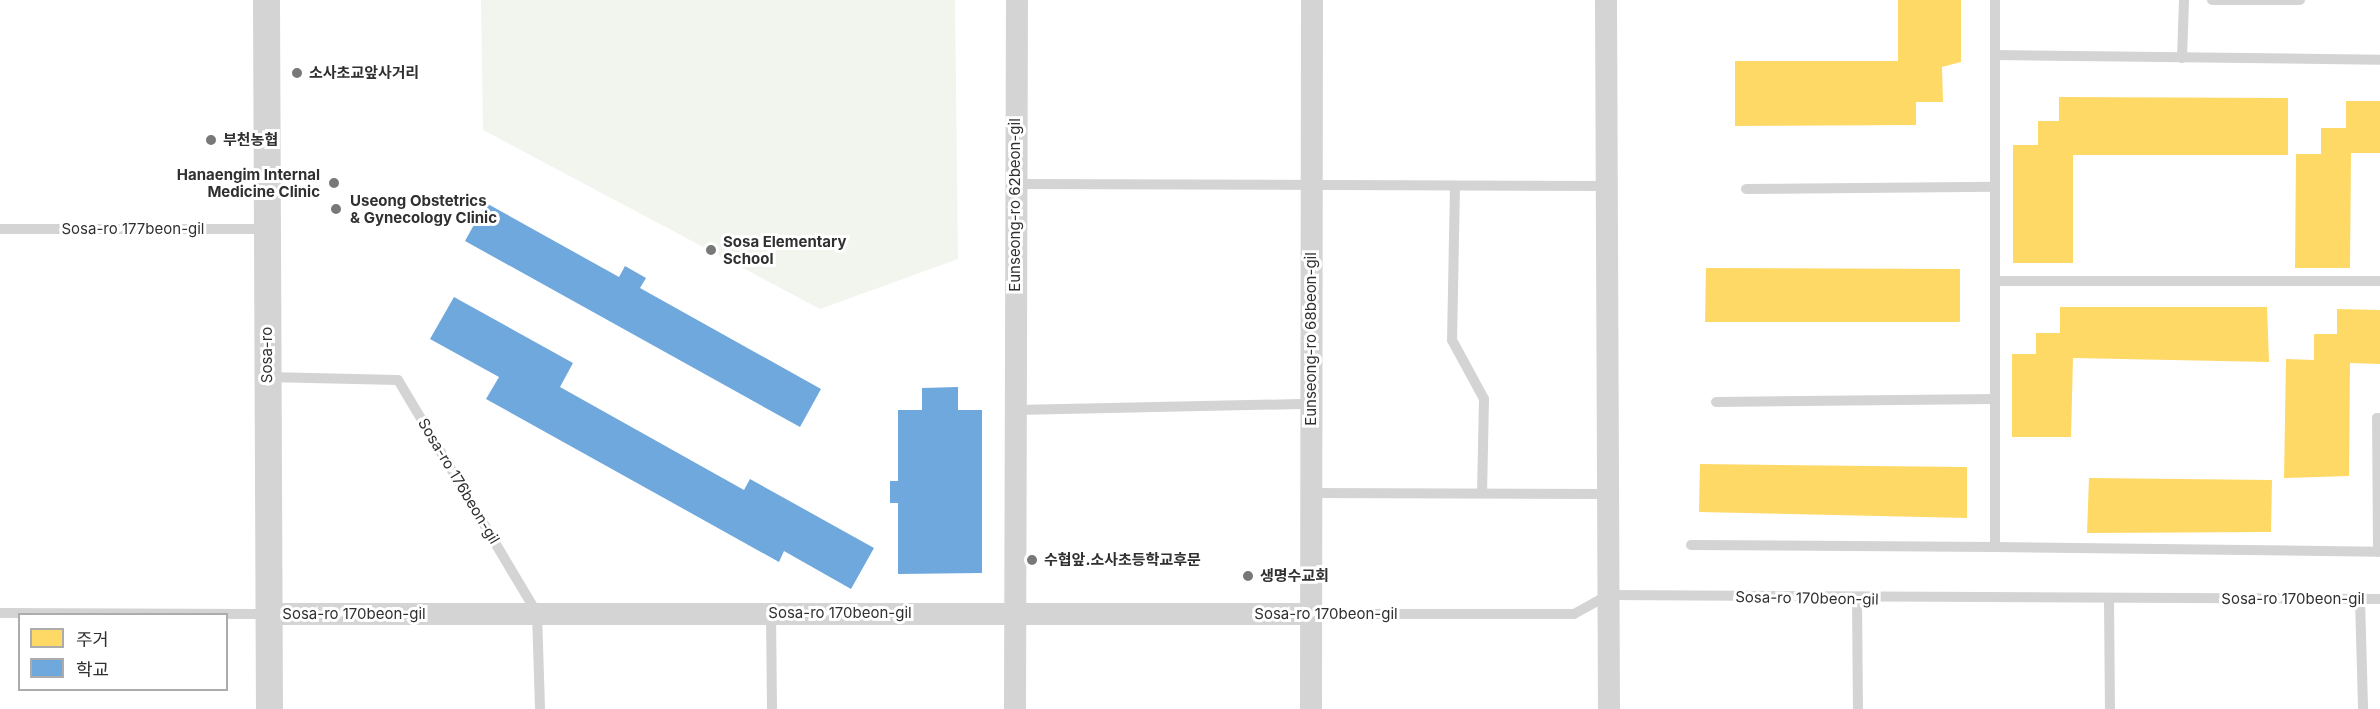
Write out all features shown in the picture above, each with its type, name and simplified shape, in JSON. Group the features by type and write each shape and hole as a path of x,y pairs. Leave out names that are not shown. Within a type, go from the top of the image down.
{"street":[{"name":"Sosa-ro","path":"266,0 269,709"},
{"name":"Eunseong-ro 62beon-gil","path":"1015,709 1017,0"},
{"name":"Eunseong-ro 68beon-gil","path":"1311,709 1312,0"},
{"path":"1606,0 1609,709"},
{"name":"Sosa-ro 170beon-gil","path":"267,614 1015,612 1310,614"}],"lane":[{"path":"1995,0 1995,547"},
{"path":"2182,58 2184,0"},
{"path":"2212,0 2300,0"},
{"path":"1995,56 2380,60"},
{"path":"1015,184 1607,186"},
{"path":"1455,186 1452,340 1484,399 1482,493"},
{"path":"1746,189 1995,187"},
{"name":"Sosa-ro 177beon-gil","path":"0,229 267,229"},
{"path":"1995,281 2380,281"},
{"name":"Sosa-ro 176beon-gil","path":"267,377 398,380 537,613 540,709"},
{"path":"1716,402 1995,399"},
{"path":"1015,410 1311,404"},
{"path":"1691,545 2378,552 2377,418 2380,418"},
{"path":"1310,493 1608,494"},
{"name":"Sosa-ro 170beon-gil","path":"1310,614 1574,614 1608,596 2380,599"},
{"path":"1857,598 1858,709"},
{"path":"2109,599 2110,709"},
{"path":"2360,599 2363,709"},
{"path":"0,613 18,613"},
{"path":"771,613 772,709"},
{"path":"228,614 267,614"}],"shaded area":[{"path":"481,0 955,0 958,259 820,309 483,130"}],"building: 주거":[{"path":"1898,0 1961,0 1961,62 1942,67 1943,102 1916,102 1916,125 1735,126 1735,61 1898,61"},
{"path":"2059,97 2288,98 2288,155 2073,155 2073,263 2013,263 2013,145 2038,145 2038,121 2059,121"},
{"path":"2346,101 2380,101 2380,153 2351,153 2350,268 2295,268 2296,154 2321,154 2321,128 2346,128"},
{"path":"1706,268 1960,269 1960,322 1705,322"},
{"path":"2060,307 2267,307 2269,362 2073,358 2071,437 2012,437 2012,354 2036,354 2036,333 2060,333"},
{"path":"2337,309 2380,310 2380,364 2350,363 2349,476 2284,478 2286,359 2314,360 2314,334 2337,334"},
{"path":"1700,464 1967,467 1967,518 1699,512"},
{"path":"2089,478 2272,480 2271,532 2087,533"}],"building: 학교":[{"path":"486,203 619,277 625,266 646,278 640,288 821,389 800,427 465,241"},
{"path":"454,297 573,363 560,387 744,490 750,479 874,548 851,589 784,551 779,562 486,399 499,377 430,339"},
{"path":"958,387 958,410 982,410 982,573 898,574 898,503 890,503 890,481 898,481 898,410 922,410 922,388"}],"place":[{"name":"소사초교앞사거리","path":"297,73"},
{"name":"부천농협","path":"211,140"},
{"name":"Hanaengim Internal Medicine Clinic","path":"334,183"},
{"name":"Useong Obstetrics & Gynecology Clinic","path":"336,209"},
{"name":"Sosa Elementary School","path":"711,250"},
{"name":"수협앞.소사초등학교후문","path":"1032,560"},
{"name":"생명수교회","path":"1248,576"}]}
